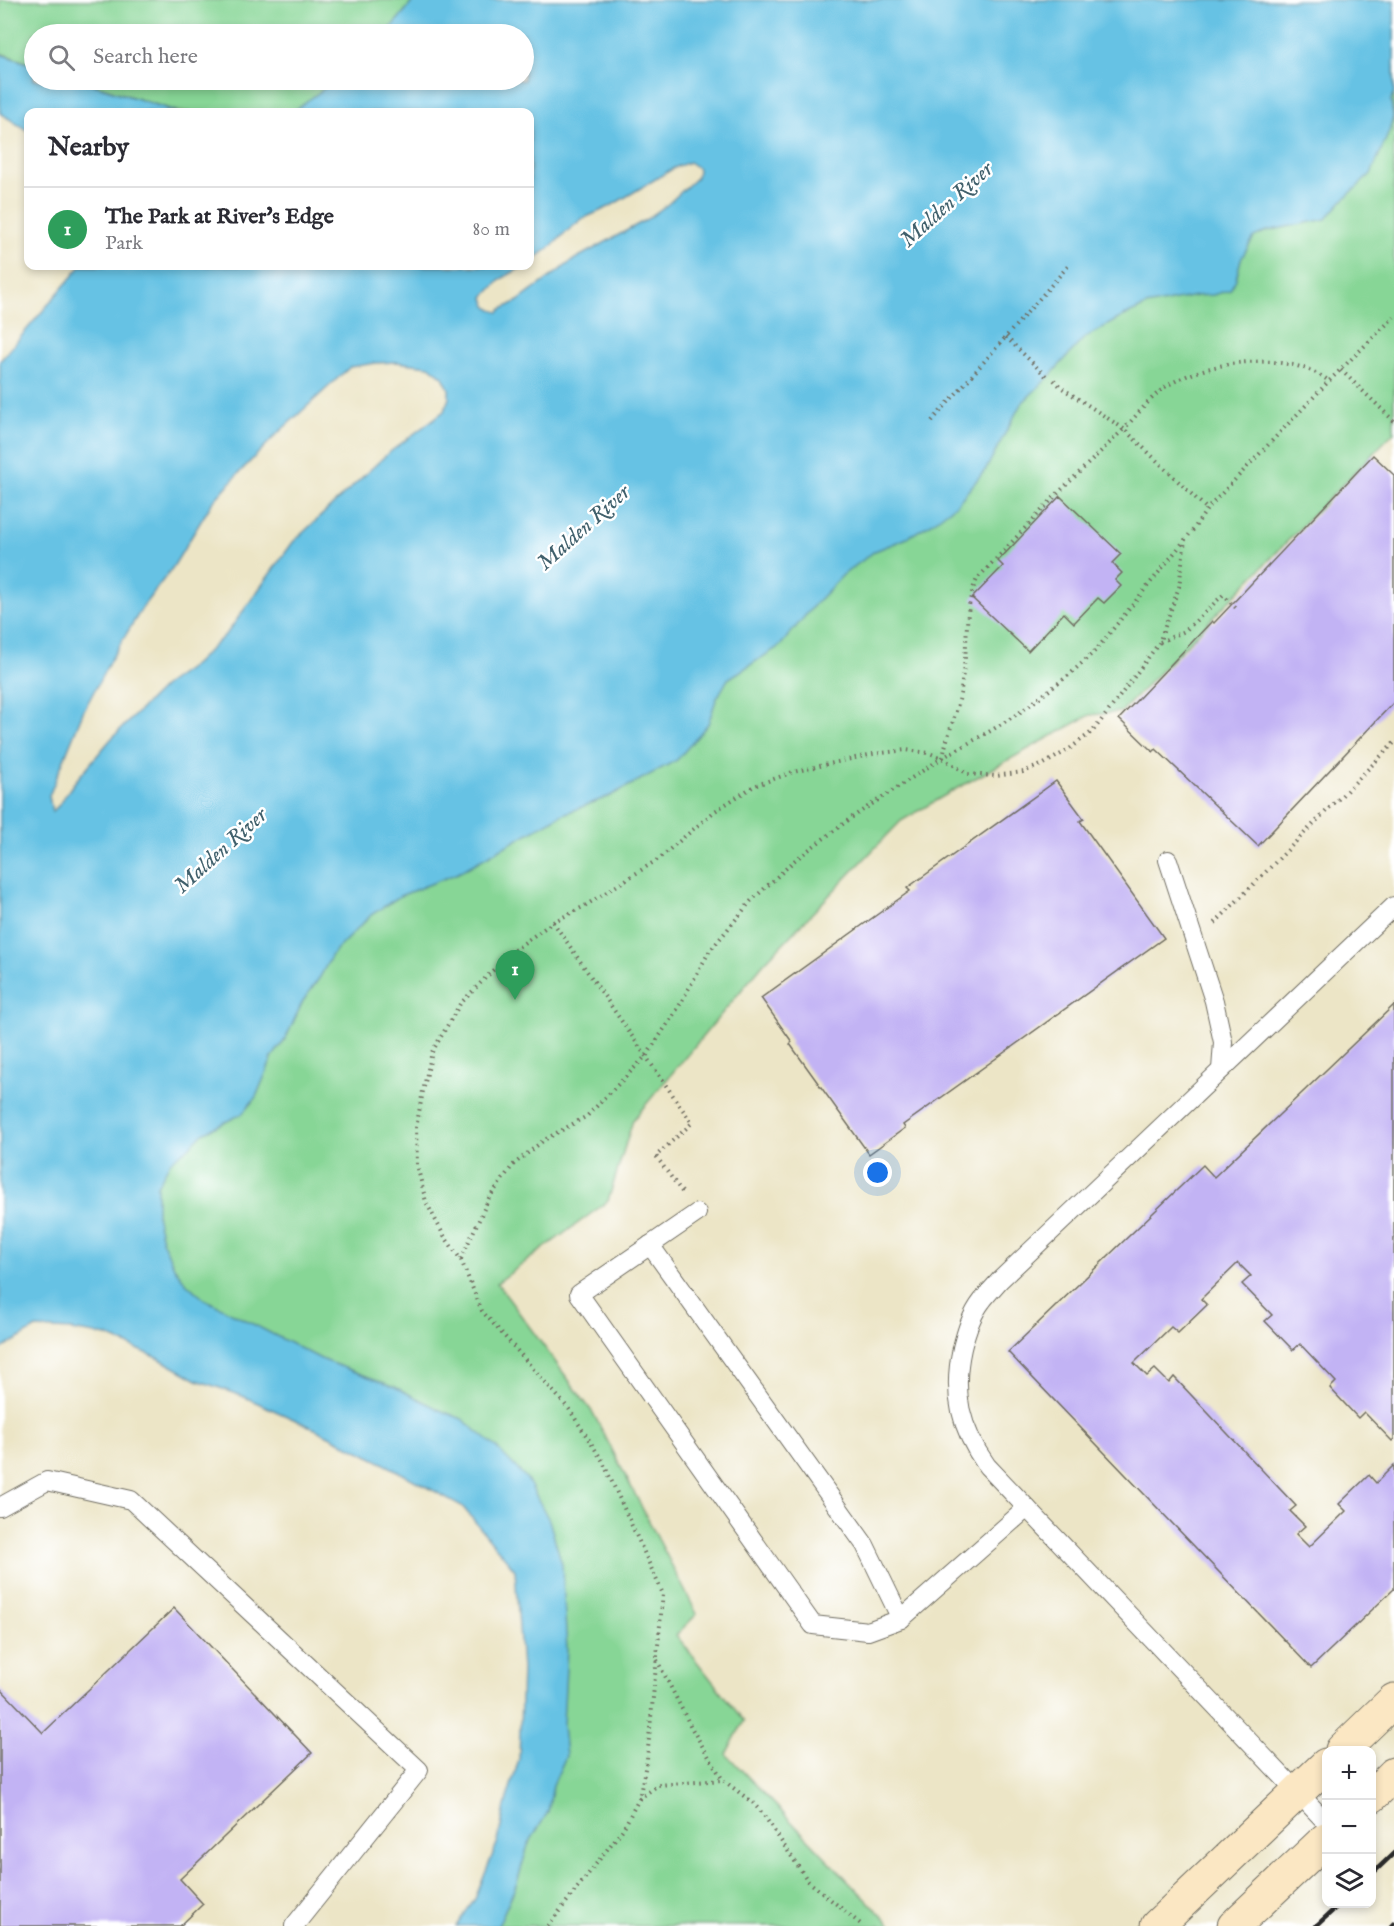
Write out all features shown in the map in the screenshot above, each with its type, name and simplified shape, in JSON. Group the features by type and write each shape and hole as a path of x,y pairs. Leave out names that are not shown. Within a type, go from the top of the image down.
{"main road":[{"path":"1346,1746 1394,1701"},
{"path":"1157,1926 1322,1769"},
{"path":"1376,1791 1394,1774"},
{"path":"1234,1926 1322,1843"}],"lane":[{"path":"1168,860 1214,1002 1223,1042 1221,1070"},
{"path":"1322,1818 987,1466 975,1449 962,1417 957,1388 967,1329 981,1302 1000,1280 1394,906"},
{"path":"697,1213 579,1294 813,1625 868,1630 901,1620 1027,1508"},
{"path":"650,1245 866,1545 901,1620"},
{"path":"0,1507 47,1480 131,1500 419,1770 294,1926"}],"path":[{"path":"932,421 1068,266"},
{"path":"461,1260 489,1198 513,1165 544,1140 587,1116 647,1055 678,1008 709,952 751,901 795,860 851,818 942,758 1022,711 1069,675 1096,650 1207,509 1329,381 1394,317"},
{"path":"1005,337 1048,378"},
{"path":"942,758 946,737 958,703 964,666 968,606 976,579 1040,511 1167,385 1197,372 1240,362 1278,363 1321,375 1329,381"},
{"path":"1341,370 1394,421"},
{"path":"1054,380 1062,388 1124,429 1207,509"},
{"path":"548,1926 622,1829 639,1799 647,1759 663,1594 602,1460 569,1409 482,1311 461,1260 443,1234 426,1202 417,1165 416,1128 432,1052 460,1004 510,953 553,922 583,907 657,860 715,811 754,786 793,772 873,753 906,750 929,753 968,774 996,776 1023,772 1044,764 1068,750 1093,730 1159,643 1179,587 1185,539"},
{"path":"1159,643 1185,631 1223,595 1236,608"},
{"path":"1213,925 1394,743"},
{"path":"553,922 692,1122 656,1156 697,1213"},
{"path":"657,1660 692,1729 723,1780 753,1803 763,1814 808,1881 863,1926"},
{"path":"639,1799 658,1785 723,1780"}],"green space":[{"path":"0,0 414,0 394,24 24,24 24,61 0,53"},
{"path":"1394,67 1394,432 1121,712 1090,715 901,821 764,963 633,1120 608,1201 497,1283 593,1413 697,1614 676,1635 744,1721 726,1754 892,1926 490,1926 554,1567 180,1292 147,1223 148,1180 326,946 722,670 1011,399 1078,328 1248,227"},
{"path":"111,90 323,90 298,108 167,108"}],"water":[{"name":"Malden River","path":"414,0 1394,0 1394,92 1391,101 1393,117 1389,132 1371,174 1326,219 1267,231 1254,237 1241,259 1236,279 1230,290 1146,306 1084,338 1021,404 986,469 957,504 932,523 905,539 875,551 843,575 780,646 728,679 716,700 708,724 677,760 610,796 561,815 458,873 400,896 371,915 333,953 303,1001 285,1040 273,1056 256,1097 242,1114 203,1133 171,1161 157,1186 157,1219 162,1240 174,1267 186,1283 204,1299 321,1359 393,1386 462,1419 496,1447 527,1479 549,1520 562,1564 567,1649 563,1725 566,1756 553,1785 548,1812 528,1845 517,1883 498,1926 456,1926 475,1899 498,1841 506,1802 519,1759 522,1669 515,1570 462,1506 309,1426 240,1395 197,1380 158,1358 107,1336 71,1330 36,1328 0,1350 0,361 78,270 517,270 501,279 484,297 488,308 499,312 518,301 575,259 644,221 668,204 697,177 698,168 689,162 674,168 609,207 582,219 534,259 534,108 298,108 322,90 534,90 534,24 394,24","holes":["396,362 429,366 443,377 449,389 449,398 444,411 386,455 293,542 228,632 195,664 164,686 111,739 52,812 49,796 83,712 111,659 144,605 173,567 212,503 237,475 277,434 350,367"]},
{"path":"0,54 24,62 24,90 110,90 166,108 24,108 24,128 0,113"}],"building":[{"path":"1373,455 1394,475 1394,702 1258,846 1156,749 1153,752 1119,719 1212,621 1214,623"},
{"path":"1060,496 1121,554 1112,563 1122,573 1115,580 1121,586 1104,603 1098,598 1074,623 1064,613 1028,651 972,598 1003,566 998,561"},
{"path":"1056,781 1084,819 1080,821 1164,938 903,1125 905,1128 869,1154 790,1044 792,1042 761,998 910,891 907,888"},
{"path":"1394,1005 1394,1439 1392,1441 1364,1412 1358,1418 1330,1388 1336,1382 1300,1344 1293,1350 1265,1321 1272,1315 1242,1284 1251,1276 1238,1263 1201,1299 1207,1305 1178,1333 1171,1327 1134,1363 1147,1376 1155,1369 1169,1383 1174,1377 1296,1506 1290,1511 1305,1526 1296,1534 1309,1547 1346,1511 1339,1504 1369,1475 1376,1483 1394,1465 1394,1589 1311,1668 1008,1352 1203,1165 1214,1177"},
{"path":"174,1608 312,1753 180,1879 203,1904 180,1926 0,1926 0,1688 43,1733"}],"railway":[{"path":"1376,1870 1394,1853"},
{"path":"1316,1926 1336,1908"},
{"path":"1391,1926 1394,1923"}],"place":[{"name":"The Park at River's Edge","path":"515,1000"}]}
